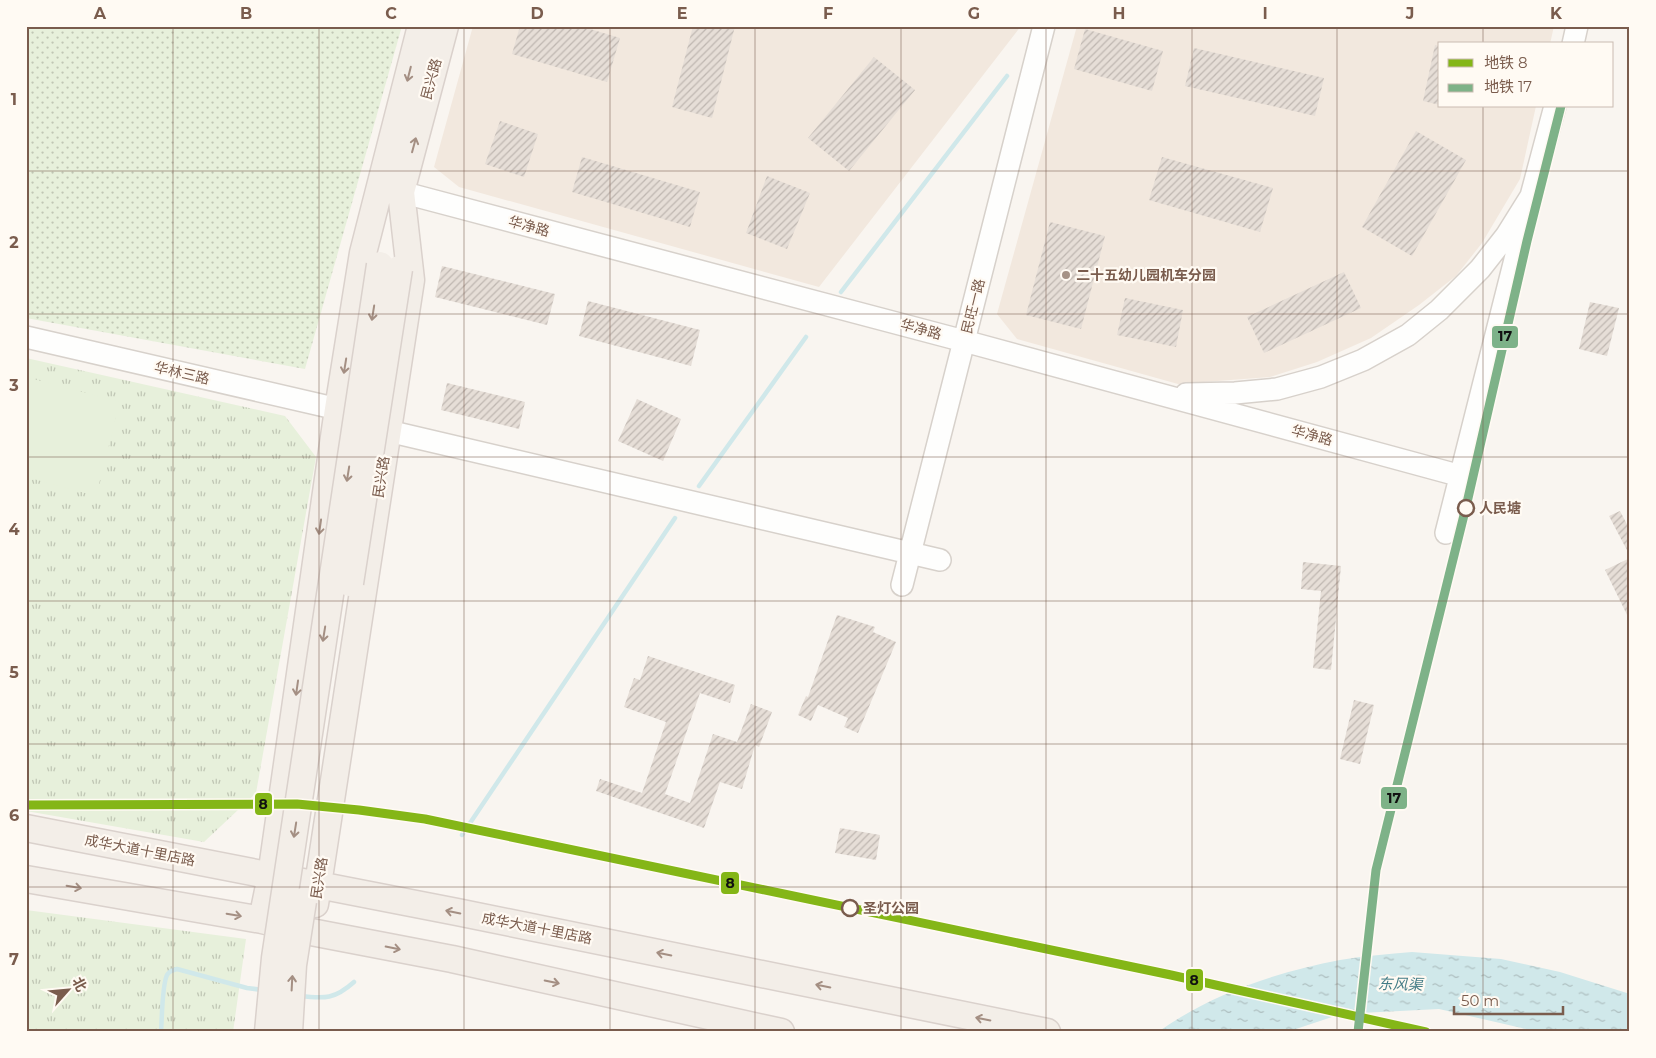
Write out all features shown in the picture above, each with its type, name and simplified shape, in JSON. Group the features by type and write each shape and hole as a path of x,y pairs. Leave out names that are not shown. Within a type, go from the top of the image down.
{"main road":[{"name":"民兴路","path":"311,932 412,280 392,187 421,26"},
{"name":"民兴路","path":"262,920 271,876 338,409 363,253 392,187 445,26"},
{"path":"268,1032 277,949 390,267 392,187"},
{"name":"民兴路","path":"289,1032 293,965 325,748 390,267"},
{"name":"成华大道十里店路","path":"26,828 467,914 1048,1032"},
{"path":"26,879 262,920 311,932 452,959 781,1032"}],"street":[{"name":"民旺一路","path":"902,585 1044,26"},
{"path":"1574,42 1578,26"},
{"path":"1446,533 1554,108"},
{"name":"华净路","path":"392,187 1461,476"},
{"path":"1148,391 1197,394 1277,389 1321,377 1363,360 1408,335 1439,310 1480,269 1506,236 1531,196"},
{"name":"华林三路","path":"26,337 338,409"},
{"path":"388,431 940,560"}],"shaded area":[{"path":"473,26 1021,26 819,287 459,187 434,167"},
{"path":"1077,26 1554,26 1550,42 1438,42 1438,108 1536,108 1520,179 1482,243 1456,276 1419,305 1371,338 1317,362 1270,377 1178,384 1017,339 997,314"}],"green space":[{"path":"26,26 402,26 305,369 26,318"},
{"path":"26,358 285,416 316,457 256,793 204,842 26,811"},
{"path":"26,377 120,402 96,496 26,477"},
{"path":"26,910 246,939 233,1032 26,1032"}],"water":[{"name":"东风渠","path":"1412,952 1501,959 1560,972 1630,994 1630,1032 1539,1032 1439,1009 1341,1014 1287,1032 1158,1032 1200,1006 1245,986 1269,978 1340,960"}],"building":[{"path":"520,26 580,26 620,38 607,82 512,54"},
{"path":"693,26 735,26 712,118 672,107"},
{"path":"1085,29 1163,51 1152,91 1074,69"},
{"path":"1435,45 1438,46 1438,105 1423,101"},
{"path":"1194,48 1324,78 1315,116 1185,86"},
{"path":"874,57 915,90 849,171 808,138"},
{"path":"500,121 538,134 524,177 485,164"},
{"path":"1416,131 1466,160 1412,256 1362,227"},
{"path":"582,157 700,192 690,227 572,192"},
{"path":"1162,157 1273,188 1260,232 1149,200"},
{"path":"767,176 810,193 787,249 746,233"},
{"name":"二十五幼儿园机车分园","path":"1050,222 1105,236 1081,329 1026,315"},
{"path":"442,266 555,294 547,325 435,297"},
{"path":"1344,272 1361,308 1264,353 1247,317"},
{"path":"1125,298 1183,310 1176,347 1117,335"},
{"path":"588,301 700,330 691,366 579,336"},
{"path":"1590,302 1619,308 1607,356 1579,349"},
{"path":"447,383 525,402 519,429 441,410"},
{"path":"637,399 681,419 663,461 618,441"},
{"path":"1620,511 1630,530 1630,556 1609,516"},
{"path":"1630,558 1630,621 1605,570"},
{"path":"1303,562 1341,566 1331,670 1313,668 1321,591 1301,589"},
{"path":"837,615 875,627 873,632 896,642 858,733 844,727 848,718 818,705 811,721 798,715 806,696 808,697"},
{"path":"648,656 735,685 730,703 700,693 665,794 690,803 713,734 737,742 751,704 772,712 759,747 755,745 742,789 720,782 704,828 596,791 600,779 642,793 666,722 624,707 634,678 640,680"},
{"path":"1354,700 1374,705 1360,764 1340,759"},
{"path":"840,828 880,835 876,860 835,853"}],"waterway":[{"path":"841,292 1007,76"},
{"path":"699,486 806,337"},
{"path":"462,835 675,518"},
{"path":"161,1032 165,980 167,975 173,970 177,969 247,988 263,990"},
{"path":"300,996 329,997 341,992 354,982"}],"metro line":[{"name":"17","path":"1358,1032 1376,870 1466,507 1527,241 1560,108"},
{"name":"8","path":"26,805 297,804 425,819 1171,975 1426,1032"}],"place":[{"name":"二十五幼儿园机车分园","path":"1066,275"},
{"name":"人民塘","path":"1466,508"},
{"name":"圣灯公园","path":"850,908"}]}
